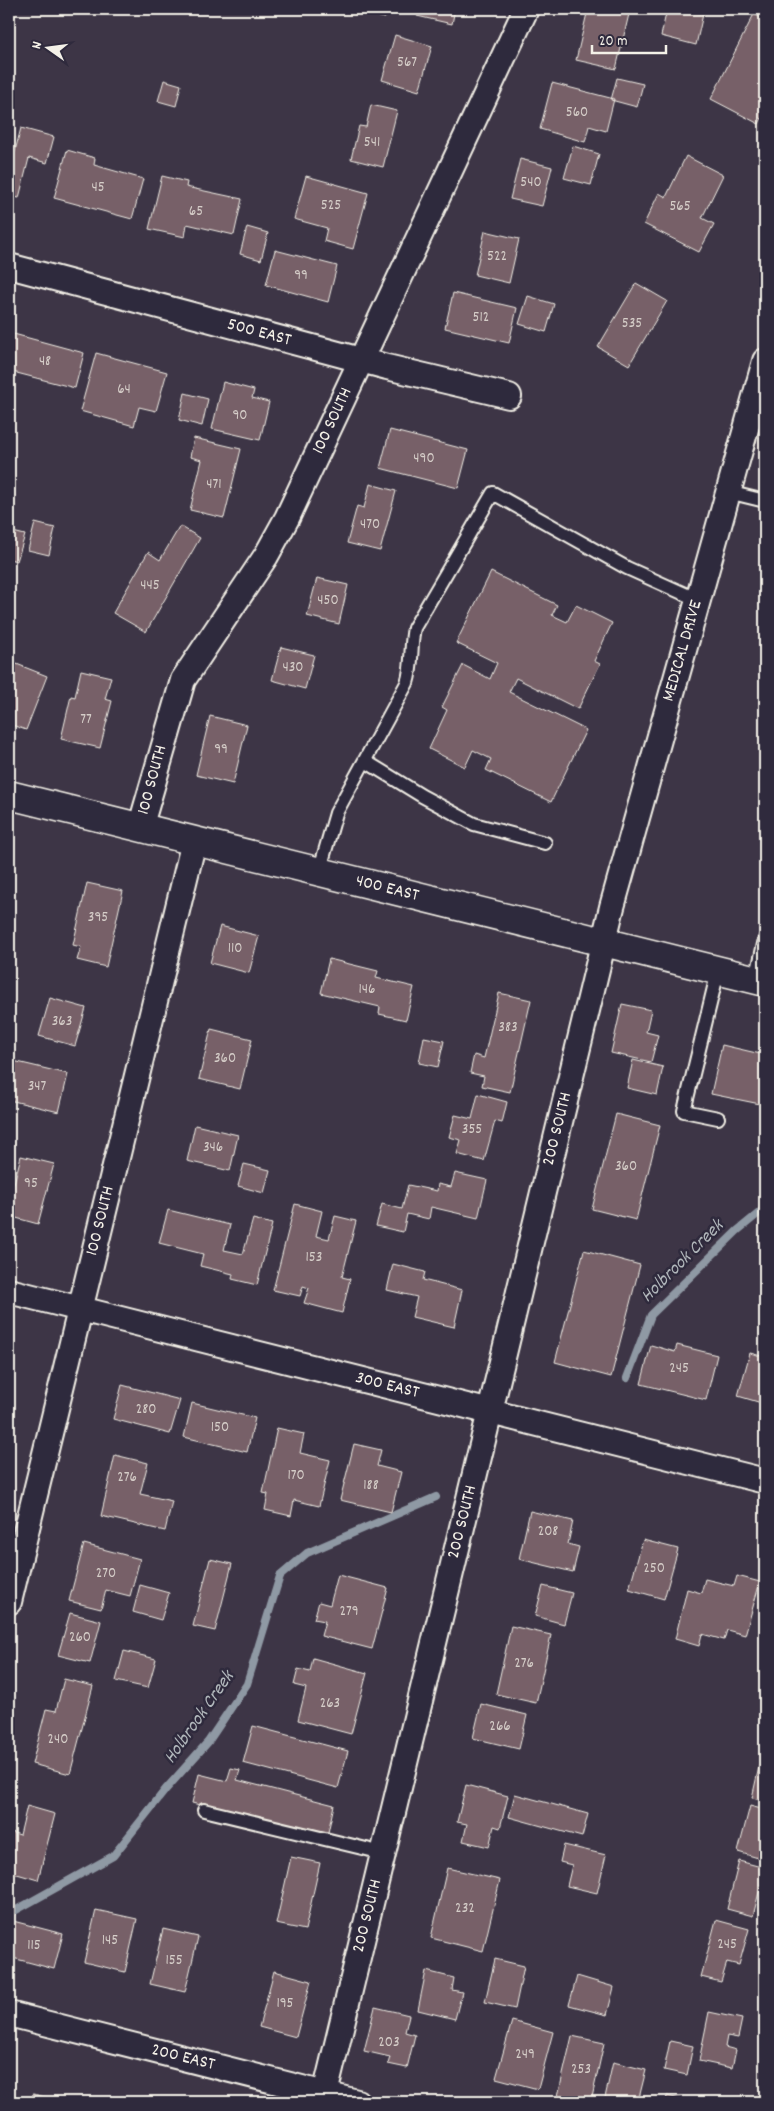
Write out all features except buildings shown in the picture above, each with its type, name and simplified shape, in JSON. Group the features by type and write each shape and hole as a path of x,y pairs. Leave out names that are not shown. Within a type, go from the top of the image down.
{"main road":[{"name":"400 EAST","path":"9,795 760,981"}],"street":[{"name":"100 SOUTH","path":"140,828 183,680 277,538 526,9"},
{"name":"500 EAST","path":"9,266 362,360 509,396"},
{"name":"MEDICAL DRIVE","path":"603,942 765,361"},
{"name":"100 SOUTH","path":"9,1602 194,841"},
{"name":"200 SOUTH","path":"324,2098 603,942"},
{"name":"300 EAST","path":"9,1291 765,1481"},
{"name":"200 EAST","path":"9,2014 324,2098 357,2102"}],"lane":[{"path":"728,492 765,501"},
{"path":"319,872 336,813 407,683 412,670 412,638 414,628 493,493 627,568 698,600"},
{"path":"365,761 400,784 474,824 545,843"},
{"path":"760,981 765,939"},
{"path":"718,971 684,1111 718,1118"},
{"path":"204,1810 383,1853"}],"waterway":[{"name":"Holbrook Creek","path":"627,1378 651,1315 737,1231 765,1208"},
{"name":"Holbrook Creek","path":"9,1914 113,1856 166,1789 208,1742 247,1684 280,1576 307,1553 436,1497"}]}
